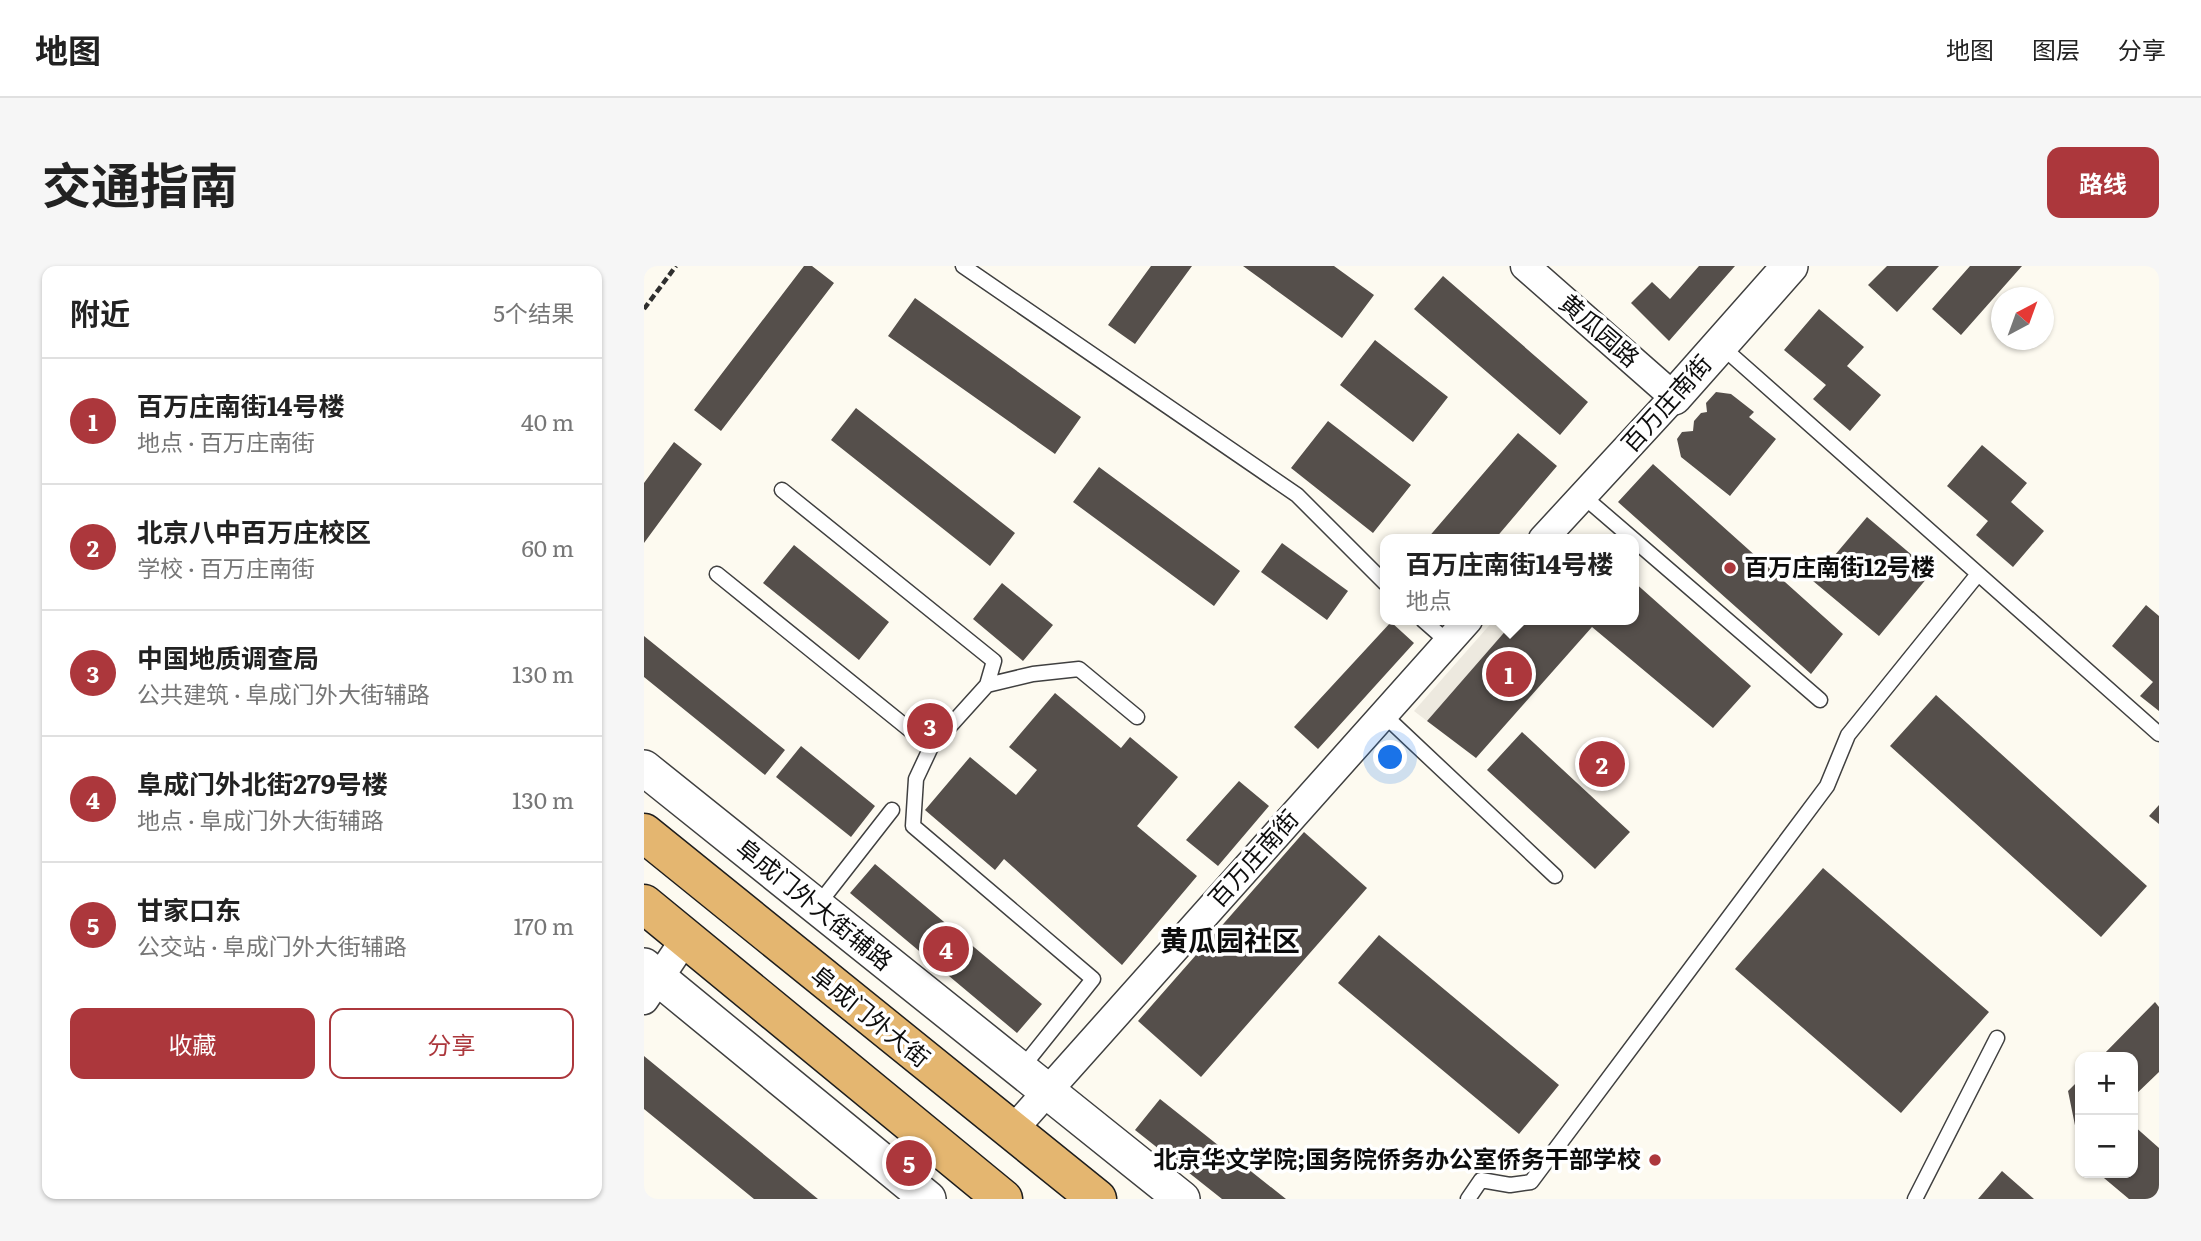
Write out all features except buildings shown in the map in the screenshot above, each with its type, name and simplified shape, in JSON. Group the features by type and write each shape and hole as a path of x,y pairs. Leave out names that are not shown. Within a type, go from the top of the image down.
{"highway":[{"name":"阜成门外大街","path":"644,833 1097,1199"},
{"path":"644,904 1003,1199"}],"street":[{"name":"黄瓜园路","path":"1525,266 1674,397"},
{"name":"百万庄南街","path":"1548,534 1790,266"},
{"name":"百万庄南街","path":"1012,1130 1034,1080 1383,714 1463,625"},
{"name":"阜成门外大街辅路","path":"644,768 1182,1199"},
{"path":"686,938 649,981 928,1199"}],"lane":[{"path":"963,266 1297,495 1380,578"},
{"path":"1720,345 2159,734"},
{"path":"782,489 994,662 987,685 931,747 916,779 913,826 1093,979 1034,1080"},
{"path":"1583,496 1627,534"},
{"path":"1639,544 1820,700"},
{"path":"717,574 931,747"},
{"path":"1468,1199 1481,1180 1510,1185 1531,1182 1827,786 1848,735 1978,574"},
{"path":"1429,625 1448,642"},
{"path":"987,685 1033,674 1079,669 1137,717"},
{"path":"1383,714 1555,876"},
{"path":"816,907 892,810"},
{"path":"1915,1199 1997,1038"}],"path":[{"path":"644,309 676,266"}],"shaded area":[{"path":"1490,625 1511,625 1427,721 1414,711"}],"place":[{"name":"百万庄南街12号楼","path":"1730,568"},
{"name":"百万庄南街14号楼","path":"1509,674"},
{"name":"中国地质调查局","path":"930,726"},
{"name":"北京八中百万庄校区","path":"1602,764"},
{"name":"阜成门外北街279号楼","path":"946,949"},
{"name":"北京华文学院;国务院侨务办公室侨务干部学校","path":"1655,1160"},
{"name":"甘家口东","path":"909,1163"}],"district":[{"name":"黄瓜园社区","path":"1230,941"}]}
